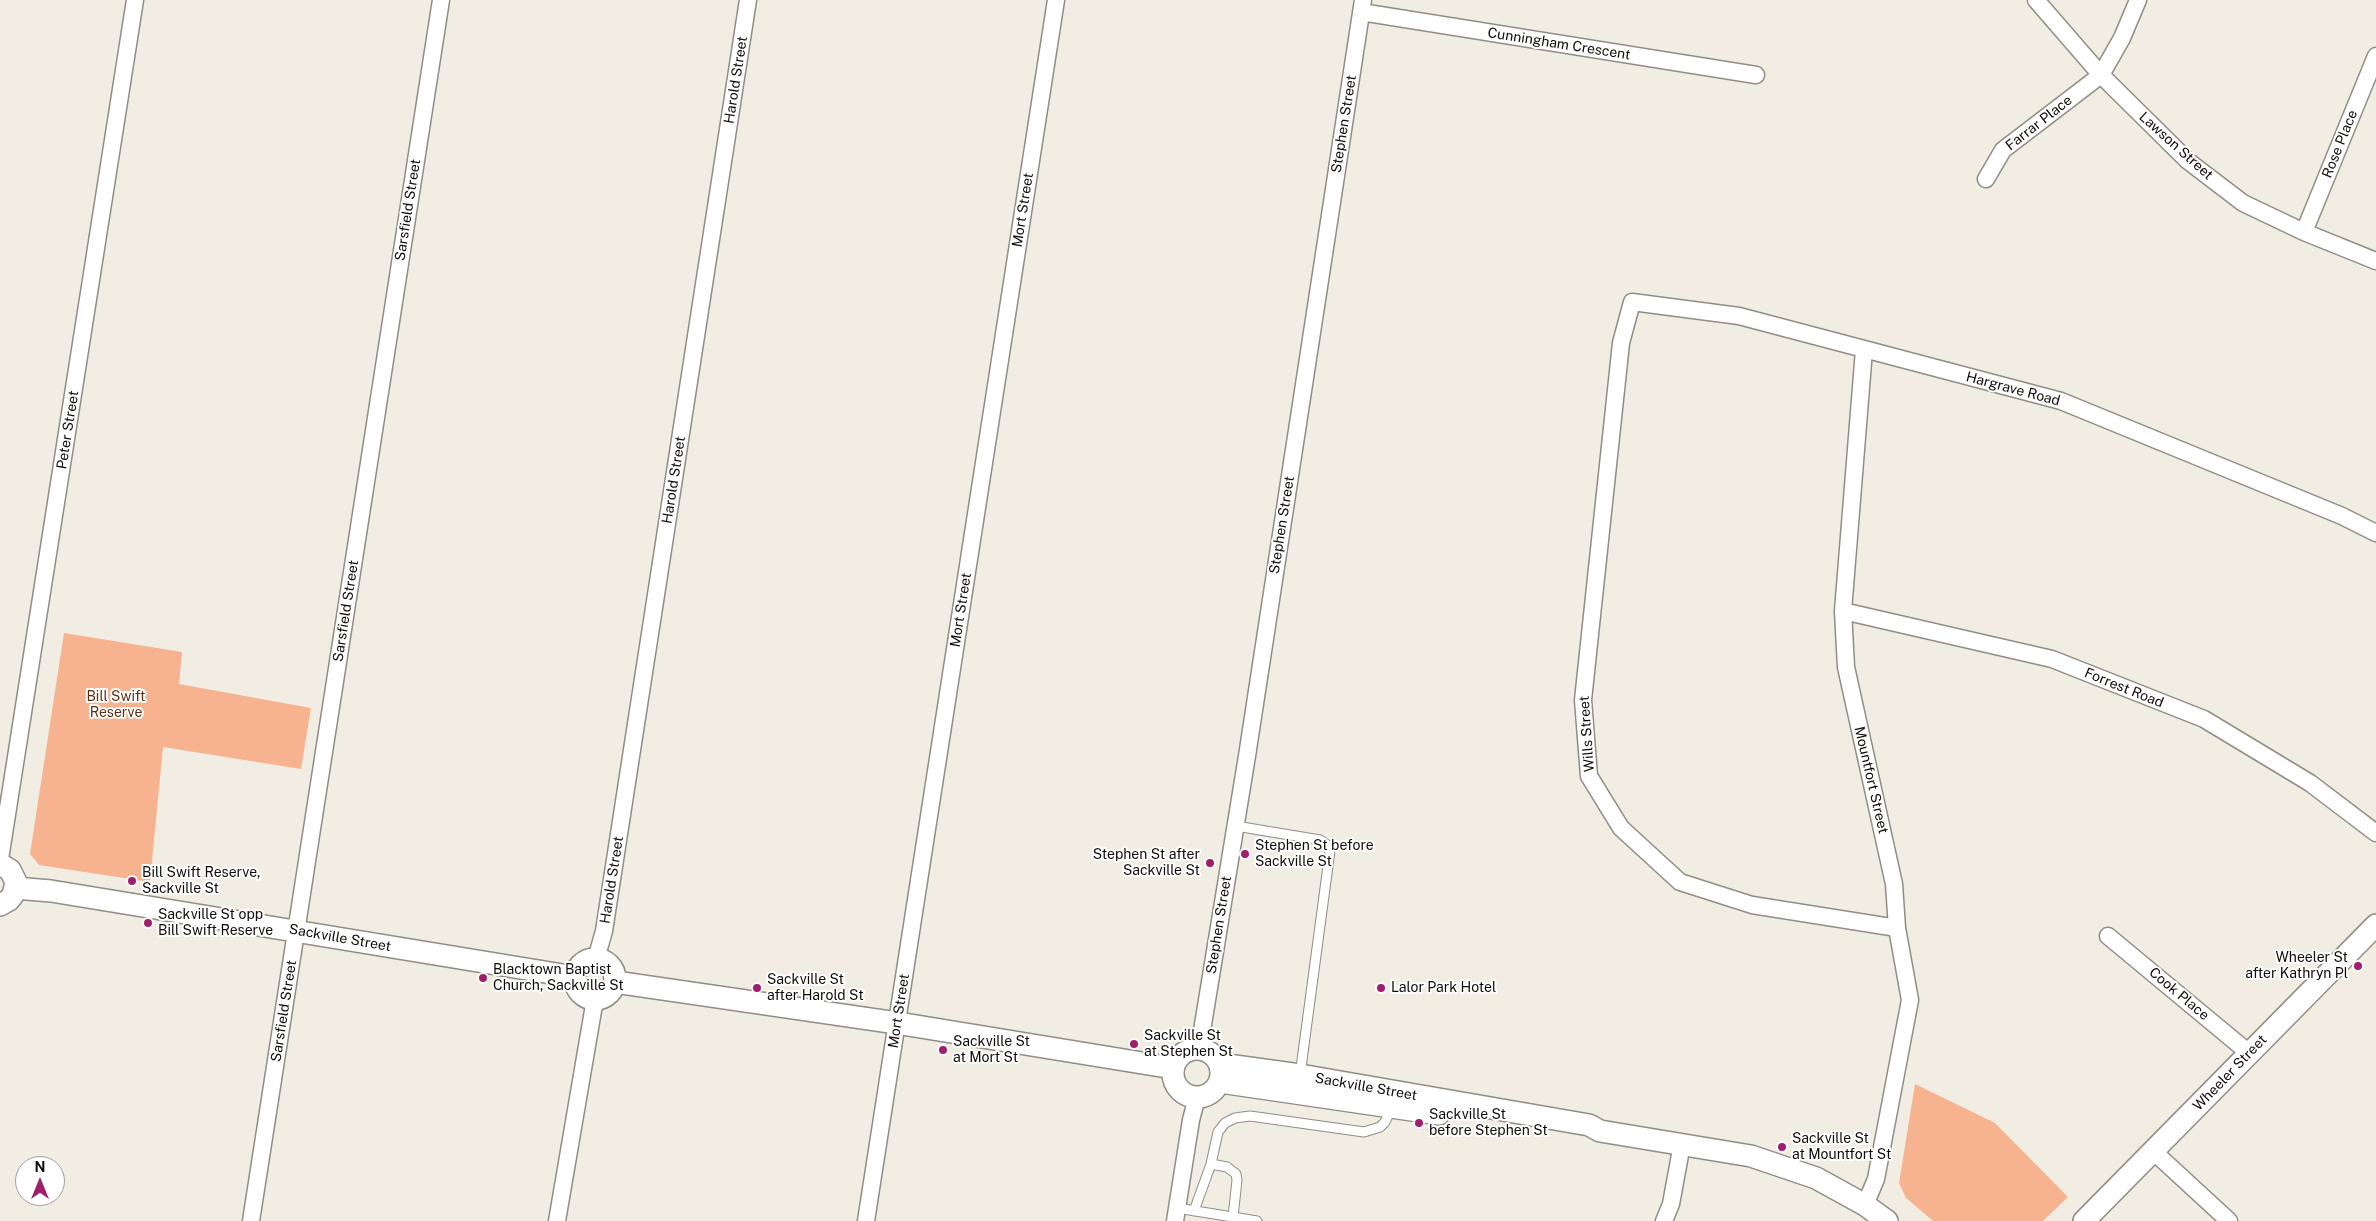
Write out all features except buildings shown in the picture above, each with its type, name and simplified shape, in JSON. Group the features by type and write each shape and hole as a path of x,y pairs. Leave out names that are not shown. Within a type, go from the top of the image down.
{"street":[{"name":"Peter Street","path":"0,860 135,0"},
{"name":"Sarsfield Street","path":"251,1221 441,0"},
{"name":"Harold Street","path":"596,959 604,931 748,0"},
{"name":"Mort Street","path":"866,1221 1056,0"},
{"name":"Lawson Street","path":"2036,0 2101,76 2196,167 2243,203 2304,232 2376,261"},
{"path":"2101,76 2122,38 2138,0"},
{"name":"Cunningham Crescent","path":"1362,6 1756,75"},
{"name":"Stephen Street","path":"1198,1049 1236,826 1362,6"},
{"name":"Rose Place","path":"2304,232 2376,56"},
{"name":"Farrar Place","path":"1986,179 2003,150 2101,76"},
{"name":"Hargrave Road","path":"1632,302 1740,316 1864,350 2061,400 2342,516 2376,533"},
{"name":"Wills Street","path":"1632,302 1620,343 1583,700 1589,776 1621,828 1680,882 1752,904 1897,928"},
{"name":"Mountfort Street","path":"1864,350 1843,611 1846,667 1894,884 1897,928 1910,1000 1876,1179 1865,1205"},
{"name":"Forrest Road","path":"1843,611 2052,659 2204,719 2310,783 2376,833"},
{"path":"0,864 10,870 14,876 16,888 9,900 0,904"},
{"name":"Sackville Street","path":"16,888 51,891 297,930 575,977"},
{"name":"Wheeler Street","path":"2084,1221 2376,925"},
{"name":"Cook Place","path":"2108,936 2249,1053"},
{"path":"596,959 611,966 615,982 610,992 594,999 582,994 578,989 575,977 580,966 596,959"},
{"path":"615,982 897,1023 1173,1068"},
{"path":"557,1221 594,999"},
{"path":"1198,1049 1211,1054 1220,1073 1211,1093 1197,1097 1184,1093 1178,1088 1173,1068 1180,1056 1198,1049"},
{"name":"Sackville Street","path":"1220,1073 1589,1125 1600,1131 1751,1156 1800,1171 1865,1205 1887,1221"},
{"name":"Sackville Street","path":"1299,1084 1392,1107 1587,1135 1600,1131"},
{"path":"1176,1215 1191,1120 1197,1097"},
{"path":"1664,1221 1671,1204 1682,1144"},
{"path":"2153,1151 2229,1221"}],"lane":[{"path":"1236,826 1320,840 1329,846 1330,851 1299,1084"},
{"path":"1194,1211 1211,1164 1218,1132 1225,1123 1235,1118 1250,1116 1364,1132 1380,1127 1392,1107"},
{"path":"1211,1164 1227,1167 1236,1174 1233,1217"},
{"path":"1176,1215 1194,1211 1257,1221"}],"green space":[{"name":"Bill Swift Reserve","path":"64,633 182,652 179,684 311,708 301,769 163,747 150,882 39,865 30,854"},
{"path":"1915,1084 1995,1123 2068,1197 2043,1221 1933,1221 1906,1198 1899,1183"}],"place":[{"name":"Stephen St before Sackville St","path":"1245,854"},
{"name":"Stephen St after Sackville St","path":"1210,863"},
{"name":"Bill Swift Reserve, Sackville St","path":"132,881"},
{"name":"Sackville St opp Bill Swift Reserve","path":"148,923"},
{"name":"Wheeler St after Kathryn Pl","path":"2358,966"},
{"name":"Blacktown Baptist Church, Sackville St","path":"483,978"},
{"name":"Sackville St after Harold St","path":"757,988"},
{"name":"Lalor Park Hotel","path":"1381,988"},
{"name":"Sackville St at Stephen St","path":"1134,1044"},
{"name":"Sackville St at Mort St","path":"943,1050"},
{"name":"Sackville St before Stephen St","path":"1419,1123"},
{"name":"Sackville St at Mountfort St","path":"1782,1147"}]}
